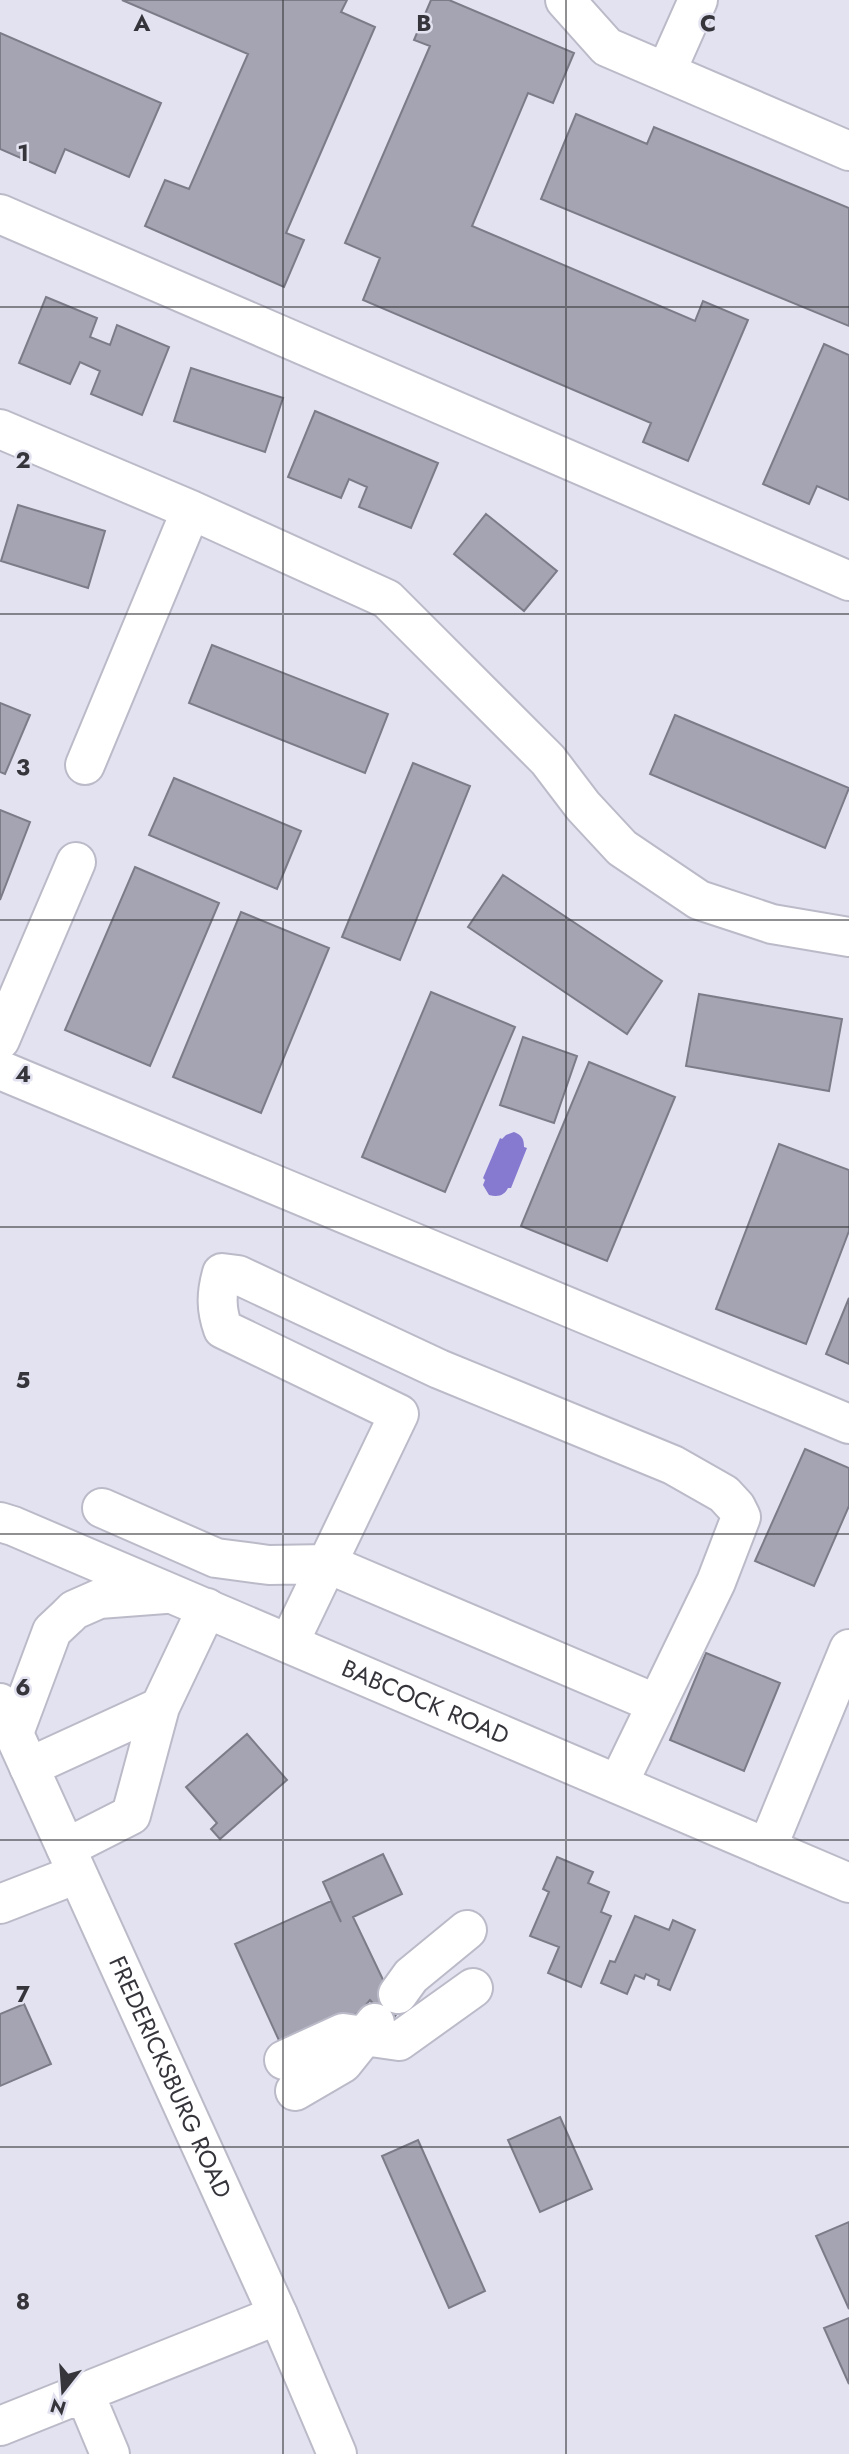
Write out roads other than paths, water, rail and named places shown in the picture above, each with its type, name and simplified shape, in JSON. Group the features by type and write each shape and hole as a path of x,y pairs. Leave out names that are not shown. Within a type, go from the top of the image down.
{"main road":[{"path":"565,0 607,47 849,151"},
{"path":"666,72 698,0"},
{"path":"0,214 849,581"},
{"path":"0,429 191,510 387,599 548,760 583,806 622,848 699,900 772,924 849,937"},
{"path":"85,765 191,510"},
{"path":"0,1040 76,862"},
{"path":"0,1070 849,1424"},
{"path":"289,1643 399,1413 222,1329 216,1310 222,1273 238,1275 439,1369 673,1465 724,1494 736,1507 741,1517 733,1541 696,1626 618,1784"},
{"path":"102,1508 216,1558 269,1565 328,1564 657,1704"},
{"name":"BABCOCK ROAD","path":"0,1522 849,1882"},
{"path":"14,1734 52,1630 75,1610 99,1599 172,1593"},
{"path":"0,1904 72,1861 131,1815 160,1707 207,1608"},
{"path":"767,1848 849,1649"},
{"path":"14,1734 160,1707"},
{"name":"FREDERICKSBURG ROAD","path":"14,1734 278,2315 326,2445"},
{"path":"290,2076 343,2033 381,2015 411,1976 467,1930"},
{"path":"381,2015 399,2041 473,1988"},
{"path":"0,2426 278,2315"},
{"path":"84,2392 110,2454"}]}
